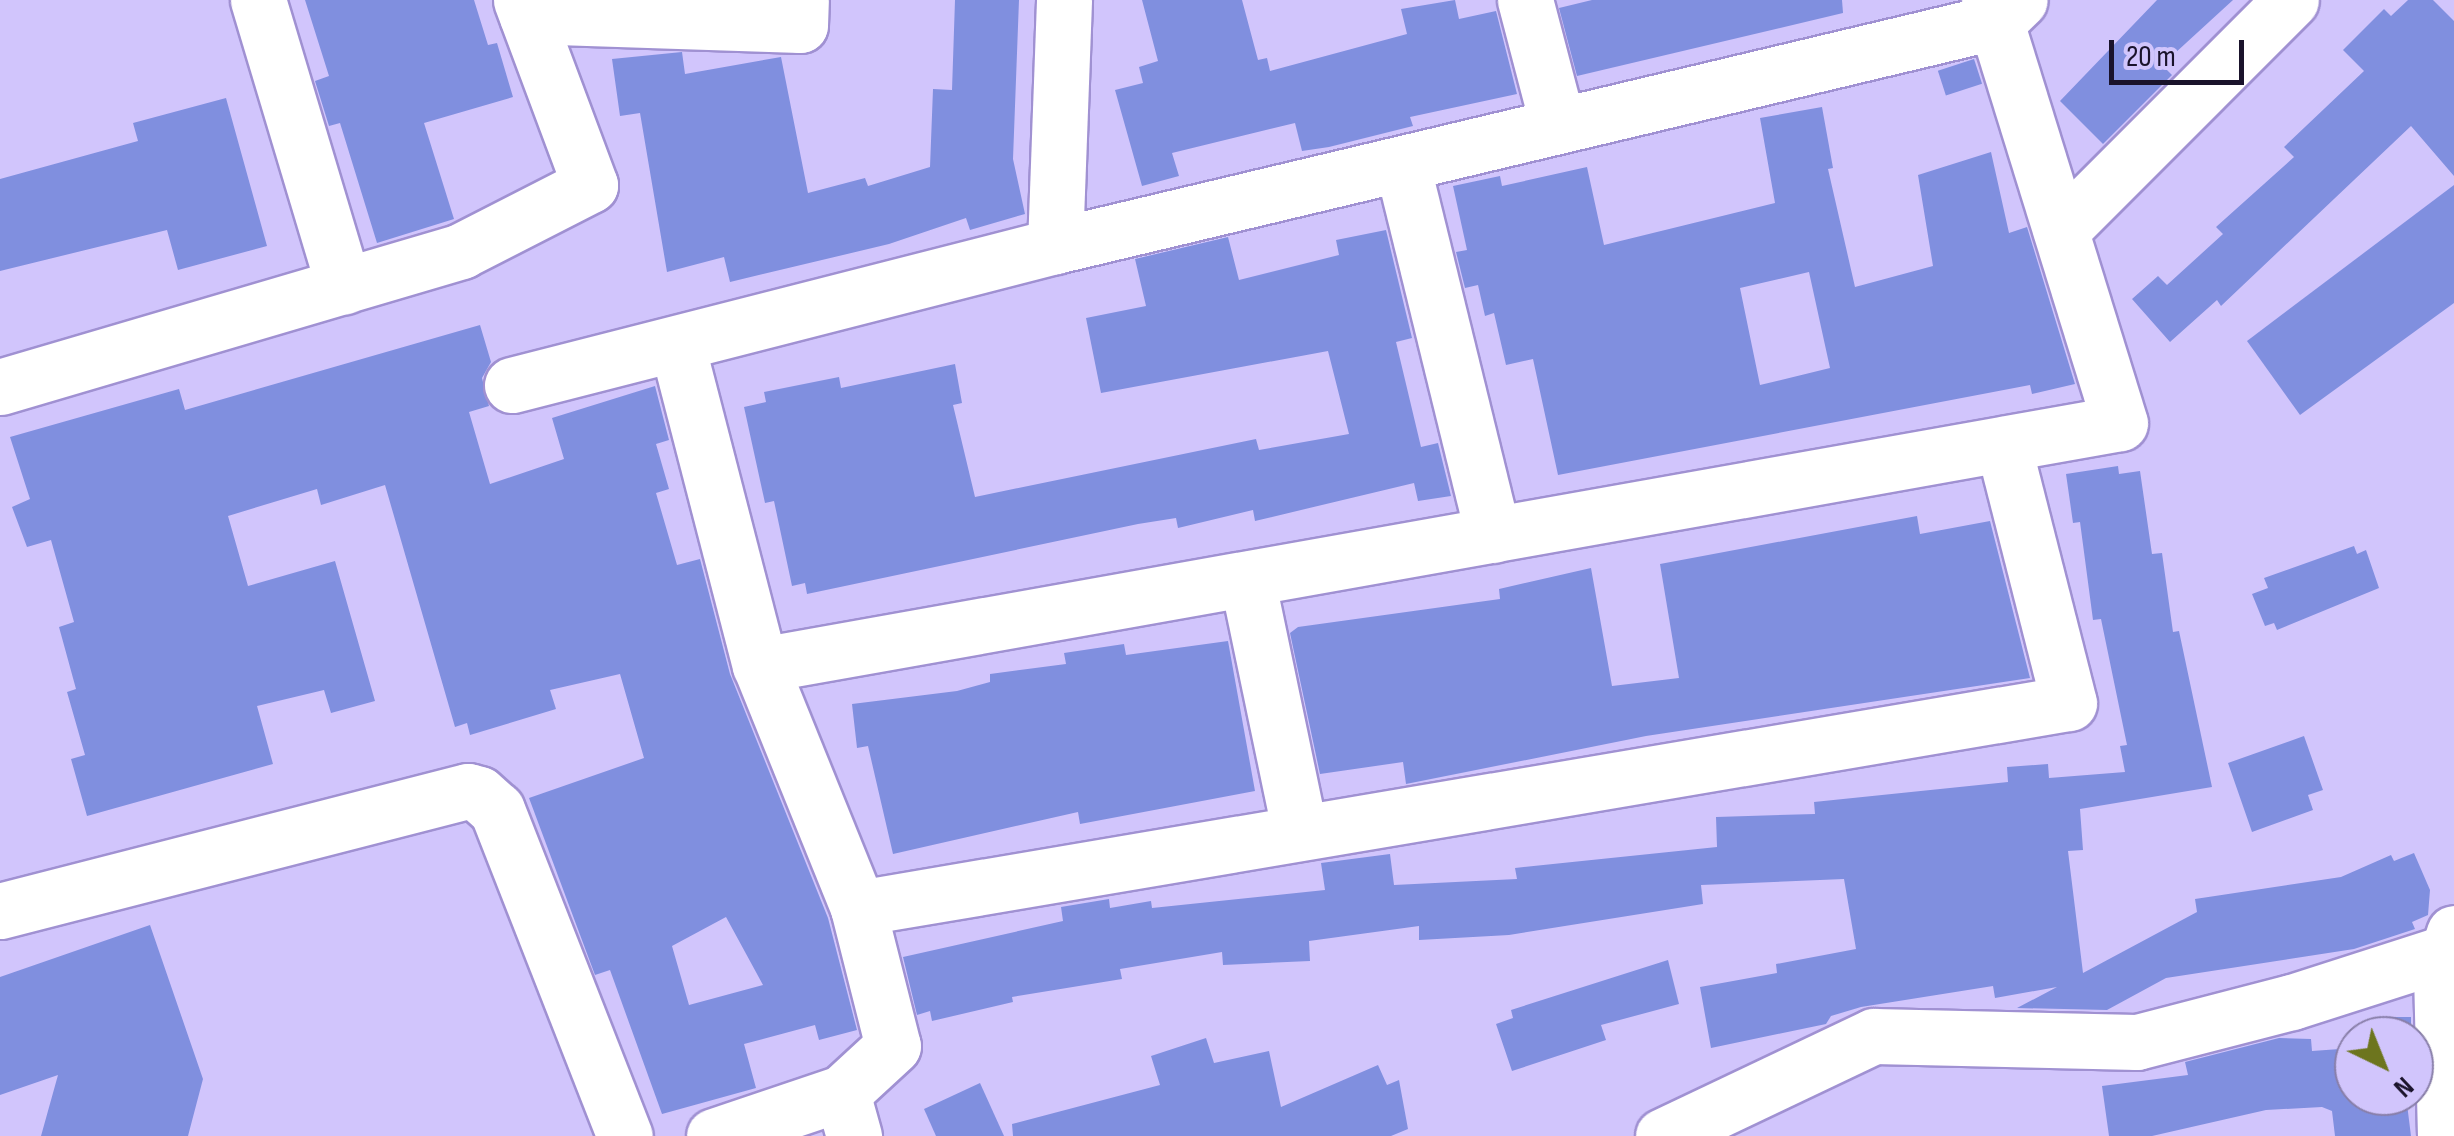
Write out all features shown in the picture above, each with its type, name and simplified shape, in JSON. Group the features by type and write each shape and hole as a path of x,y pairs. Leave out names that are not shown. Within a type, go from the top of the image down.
{"street":[{"path":"258,0 344,286"},
{"path":"0,387 462,252 590,185 524,8 800,25 802,0"},
{"path":"1056,246 1064,0"},
{"path":"1525,0 1558,126"},
{"path":"2061,230 2291,0"},
{"path":"512,385 677,346 1056,246 1558,126 2002,7 2061,230 2120,423 760,665"},
{"path":"1402,164 1493,534"},
{"path":"677,346 760,665 858,908 893,1046 848,1114 714,1136"},
{"path":"858,908 2069,703 2003,444"},
{"path":"1247,579 1300,833"},
{"path":"0,911 468,791 479,794 497,810 625,1136"},
{"path":"1663,1136 1874,1036 2137,1042 2451,942"},
{"path":"2445,1136 2441,972 2451,942"}],"building":[{"path":"305,0 474,0 488,45 497,43 513,97 424,123 454,219 377,243 340,123 329,126 315,81 329,76"},
{"path":"955,0 1019,0 1013,159 1025,214 970,230 966,218 889,244 730,282 724,257 667,272 640,113 620,116 612,59 682,52 685,74 781,57 808,193 865,178 868,186 930,167 933,89 952,90"},
{"path":"1142,0 1242,0 1258,60 1267,58 1270,71 1407,34 1401,9 1455,0 1459,19 1496,11 1517,94 1410,117 1413,126 1329,147 1302,151 1295,123 1172,153 1179,176 1142,186 1115,90 1143,83 1139,67 1158,61"},
{"path":"1592,0 1842,0 1843,13 1577,76 1559,8"},
{"path":"2157,0 2233,0 2162,65 2172,75 2103,144 2060,101"},
{"path":"2408,0 2433,0 2454,21 2454,176 2411,126 2221,306 2217,300 2170,342 2132,299 2158,276 2167,285 2223,234 2216,227 2294,157 2284,147 2364,71 2343,50 2384,9 2391,16"},
{"path":"1974,59 1982,84 1946,95 1938,71"},
{"path":"226,98 267,246 178,270 167,230 0,271 0,179 138,141 133,123"},
{"path":"1822,107 1833,168 1828,169 1855,287 1933,266 1918,175 1991,152 2009,233 2027,227 2075,384 2032,394 2030,385 1558,475 1533,359 1506,365 1494,313 1485,316 1478,285 1465,288 1456,252 1467,250 1453,186 1500,176 1502,186 1587,167 1604,245 1775,203 1760,118","holes":["1809,272 1830,368 1760,385 1740,288"]},
{"path":"2454,185 2454,303 2300,415 2247,341"},
{"path":"1386,230 1412,338 1396,342 1421,447 1438,443 1451,496 1418,501 1414,483 1255,521 1253,510 1178,528 1176,518 807,594 805,583 792,586 774,501 765,503 744,407 766,402 764,392 839,377 841,388 955,364 962,403 953,405 975,497 1256,439 1259,450 1349,434 1328,351 1101,393 1086,318 1146,306 1135,259 1228,237 1239,280 1339,255 1336,240"},
{"path":"480,325 491,362 482,378 489,406 469,412 490,484 564,459 552,418 655,386 669,440 656,444 669,489 656,493 677,565 700,559 730,674 828,918 857,1030 819,1040 815,1025 744,1044 756,1088 662,1114 610,970 595,975 529,798 644,758 620,674 550,690 556,709 470,735 467,723 455,727 385,485 321,505 317,489 228,516 248,586 335,561 375,701 331,713 324,690 257,706 273,764 87,816 71,759 85,755 67,692 76,689 59,627 74,622 51,540 27,547 12,507 30,499 10,437 179,389 185,410","holes":["726,917 763,985 689,1005 672,946"]},
{"path":"2118,466 2119,474 2140,471 2152,554 2162,553 2173,632 2179,631 2212,787 2080,809 2083,850 2068,851 2083,973 2197,912 2195,899 2341,877 2391,855 2394,861 2414,853 2430,890 2428,915 2412,922 2415,929 2354,949 2166,978 2107,1010 2017,1008 2057,987 1995,998 1993,986 1861,1007 1831,1016 1826,1024 1711,1048 1700,987 1777,973 1776,964 1856,949 1844,879 1701,885 1703,904 1509,935 1419,940 1419,926 1309,941 1310,961 1223,965 1222,952 1120,969 1122,979 1012,997 1013,1002 932,1021 930,1011 917,1015 903,957 1063,921 1061,907 1109,899 1110,908 1151,901 1152,908 1325,890 1321,863 1390,854 1394,885 1517,879 1515,868 1717,847 1716,817 1815,814 1814,802 2008,782 2007,767 2048,764 2049,778 2125,772 2120,746 2127,745 2101,619 2093,620 2080,522 2073,523 2066,474"},
{"path":"1917,516 1920,534 1990,521 2030,678 1646,736 1406,784 1403,762 1320,774 1290,633 1298,627 1500,599 1499,589 1591,568 1612,686 1679,678 1660,564"},
{"path":"2354,546 2357,554 2366,550 2379,588 2277,630 2274,623 2265,626 2252,594 2268,588 2264,578"},
{"path":"1228,641 1255,791 1080,824 1078,812 893,854 868,746 857,748 852,704 957,691 990,682 990,674 1066,664 1064,653 1124,644 1126,655"},
{"path":"2304,736 2323,790 2308,795 2313,810 2252,832 2228,763"},
{"path":"150,925 203,1079 188,1136 41,1136 58,1075 0,1095 0,977"},
{"path":"1668,960 1679,1004 1601,1025 1606,1040 1512,1071 1496,1024 1513,1018 1511,1010"},
{"path":"1206,1038 1214,1063 1269,1051 1281,1107 1378,1065 1387,1085 1399,1080 1408,1129 1391,1136 1013,1136 1012,1124 1160,1085 1151,1056"},
{"path":"2279,1038 2311,1039 2312,1051 2334,1049 2334,1116 2408,1116 2411,1136 2335,1136 2332,1111 2322,1107 2266,1110 2152,1136 2109,1136 2102,1086 2188,1075 2185,1062"},
{"path":"980,1083 1004,1136 936,1136 924,1109"}]}
